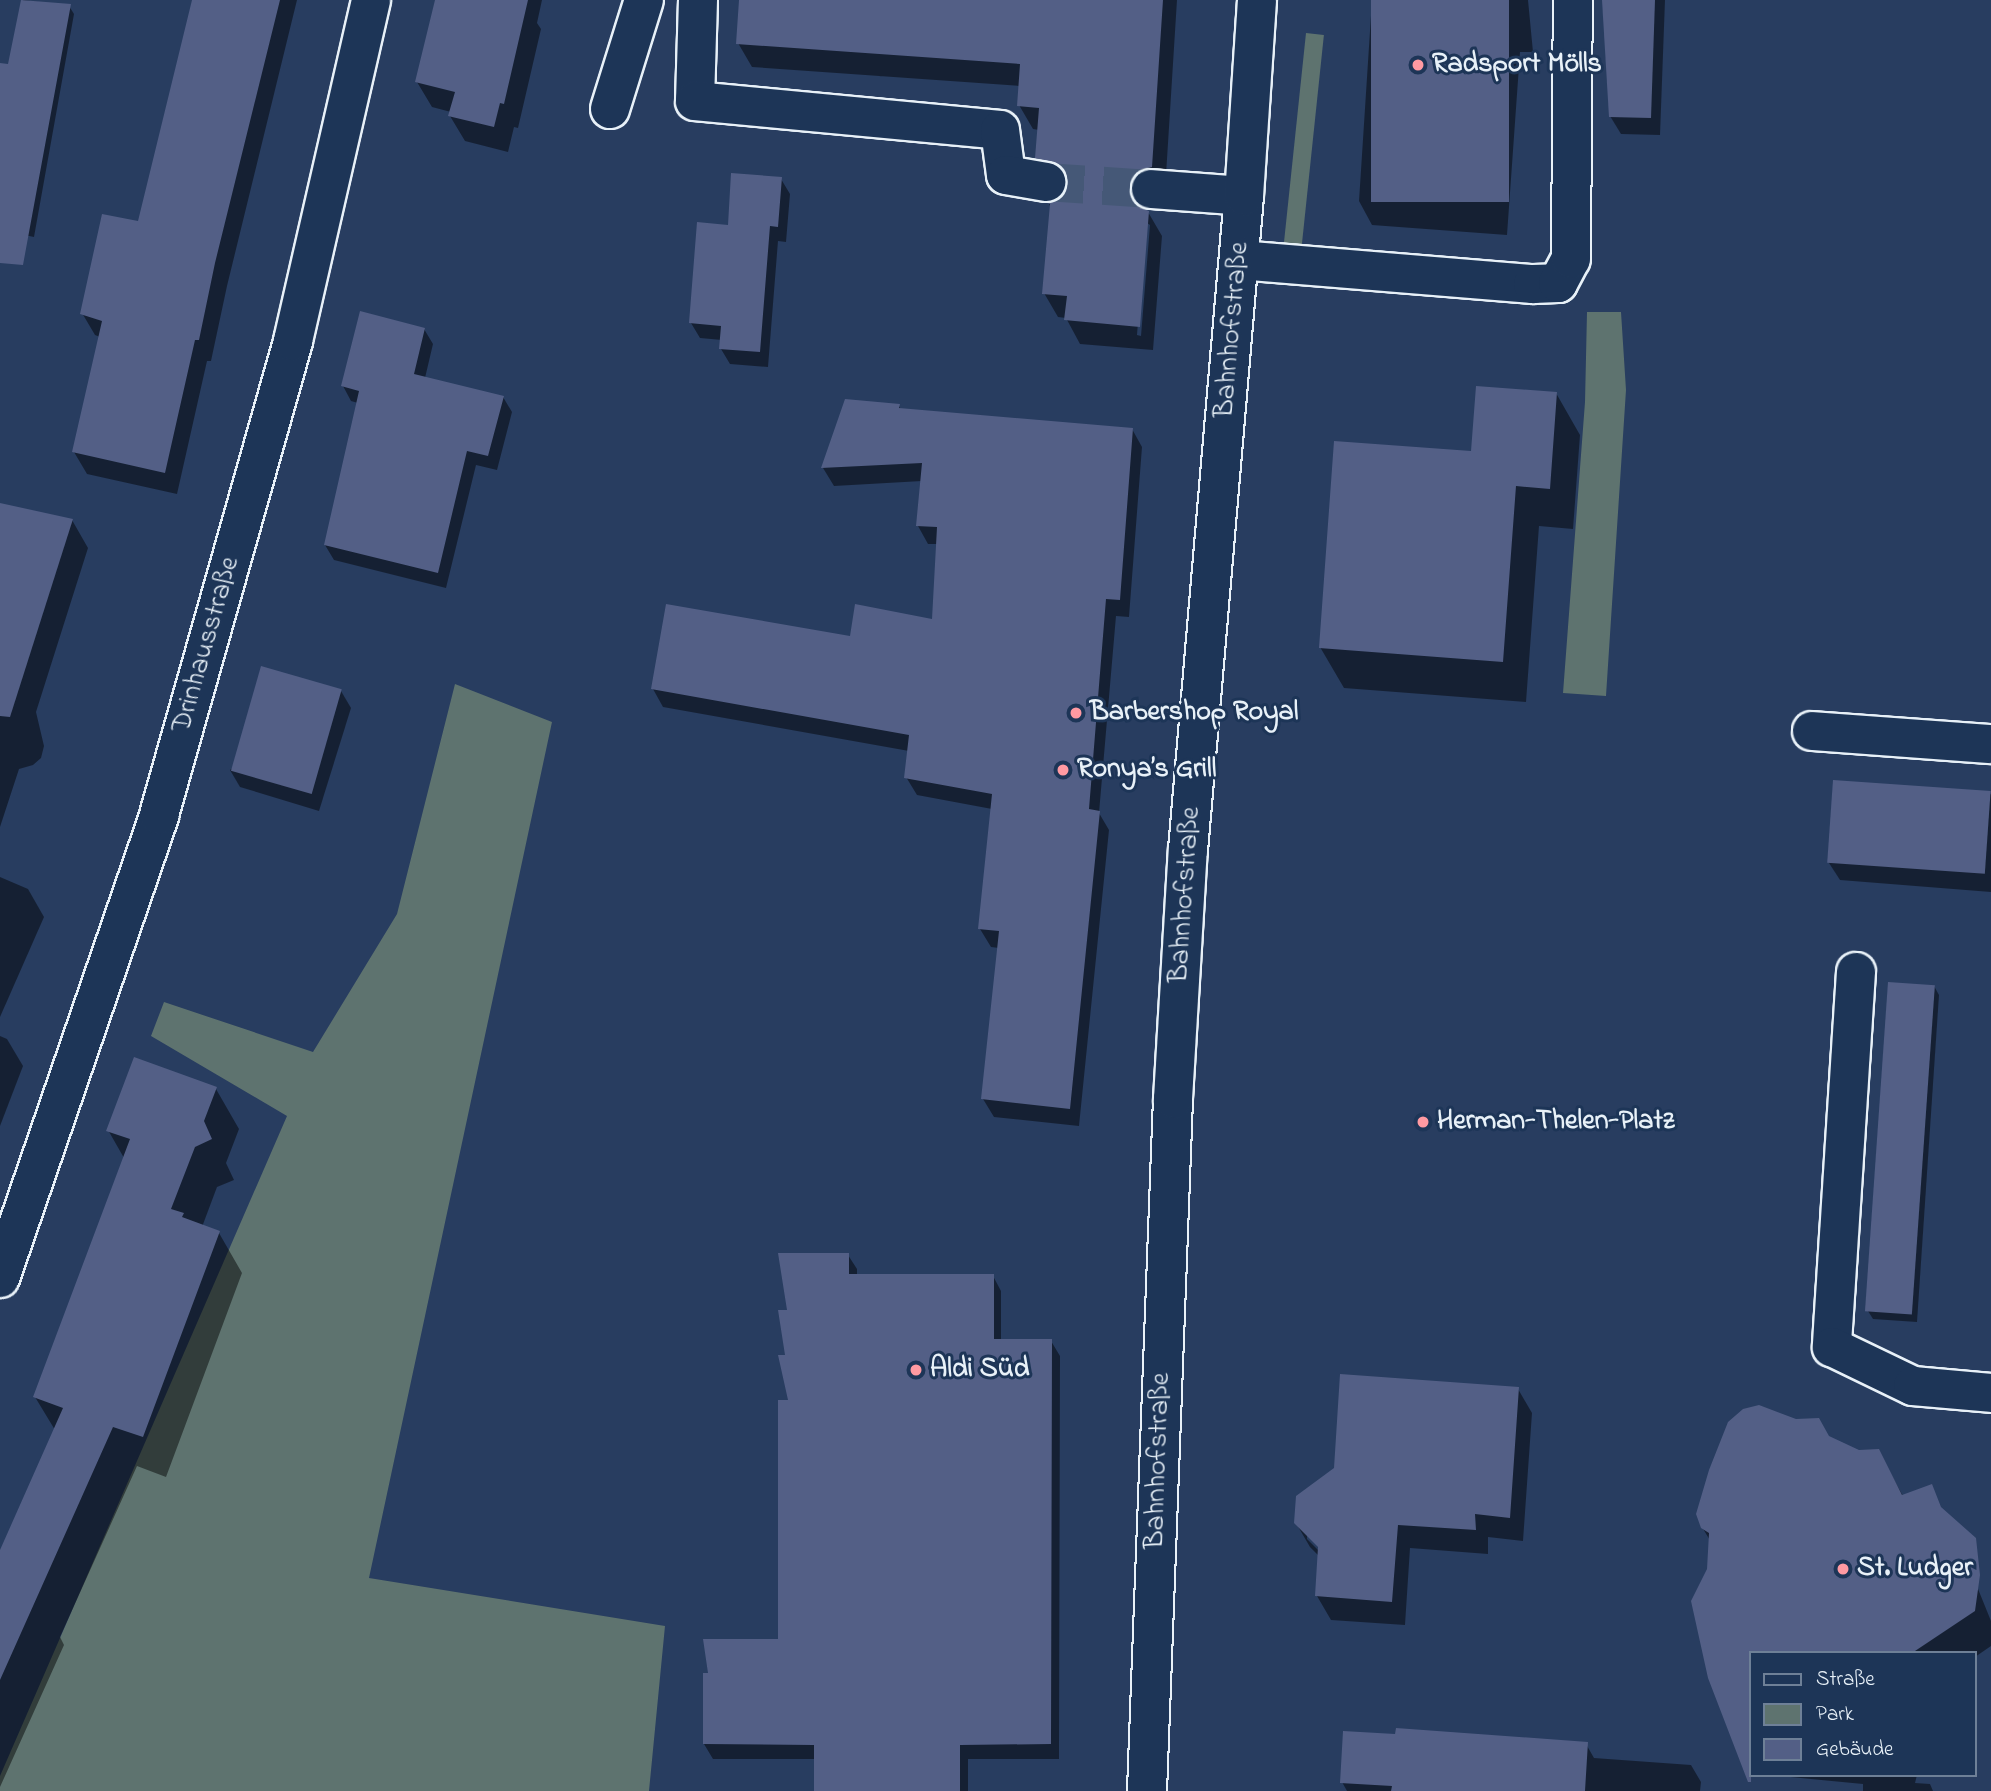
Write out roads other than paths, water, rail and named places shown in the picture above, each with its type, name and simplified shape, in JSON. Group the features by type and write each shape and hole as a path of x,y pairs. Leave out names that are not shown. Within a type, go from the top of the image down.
{"main road":[{"name":"Drinhausstraße","path":"0,1278 159,815 293,341 371,0"},
{"path":"610,108 645,0"},
{"path":"698,0 695,101 1000,130 1006,175 1046,182"},
{"name":"Bahnhofstraße","path":"1147,1791 1173,1100 1188,850 1239,260 1257,0"},
{"path":"1239,260 1533,285 1558,283 1571,259 1573,0"},
{"path":"1151,189 1244,196"},
{"path":"1812,732 1991,744"},
{"path":"1856,972 1832,1347 1913,1385 1991,1393"}],"tunnel":[{"path":"1046,182 1151,189"}],"place":[{"name":"Radsport Mölls","path":"1418,65"},
{"name":"Barbershop Royal","path":"1076,713"},
{"name":"Ronya’s Grill","path":"1063,770"},
{"name":"Herman-Thelen-Platz","path":"1423,1122"},
{"name":"Aldi Süd","path":"916,1370"},
{"name":"St. Ludger","path":"1843,1569"}]}
